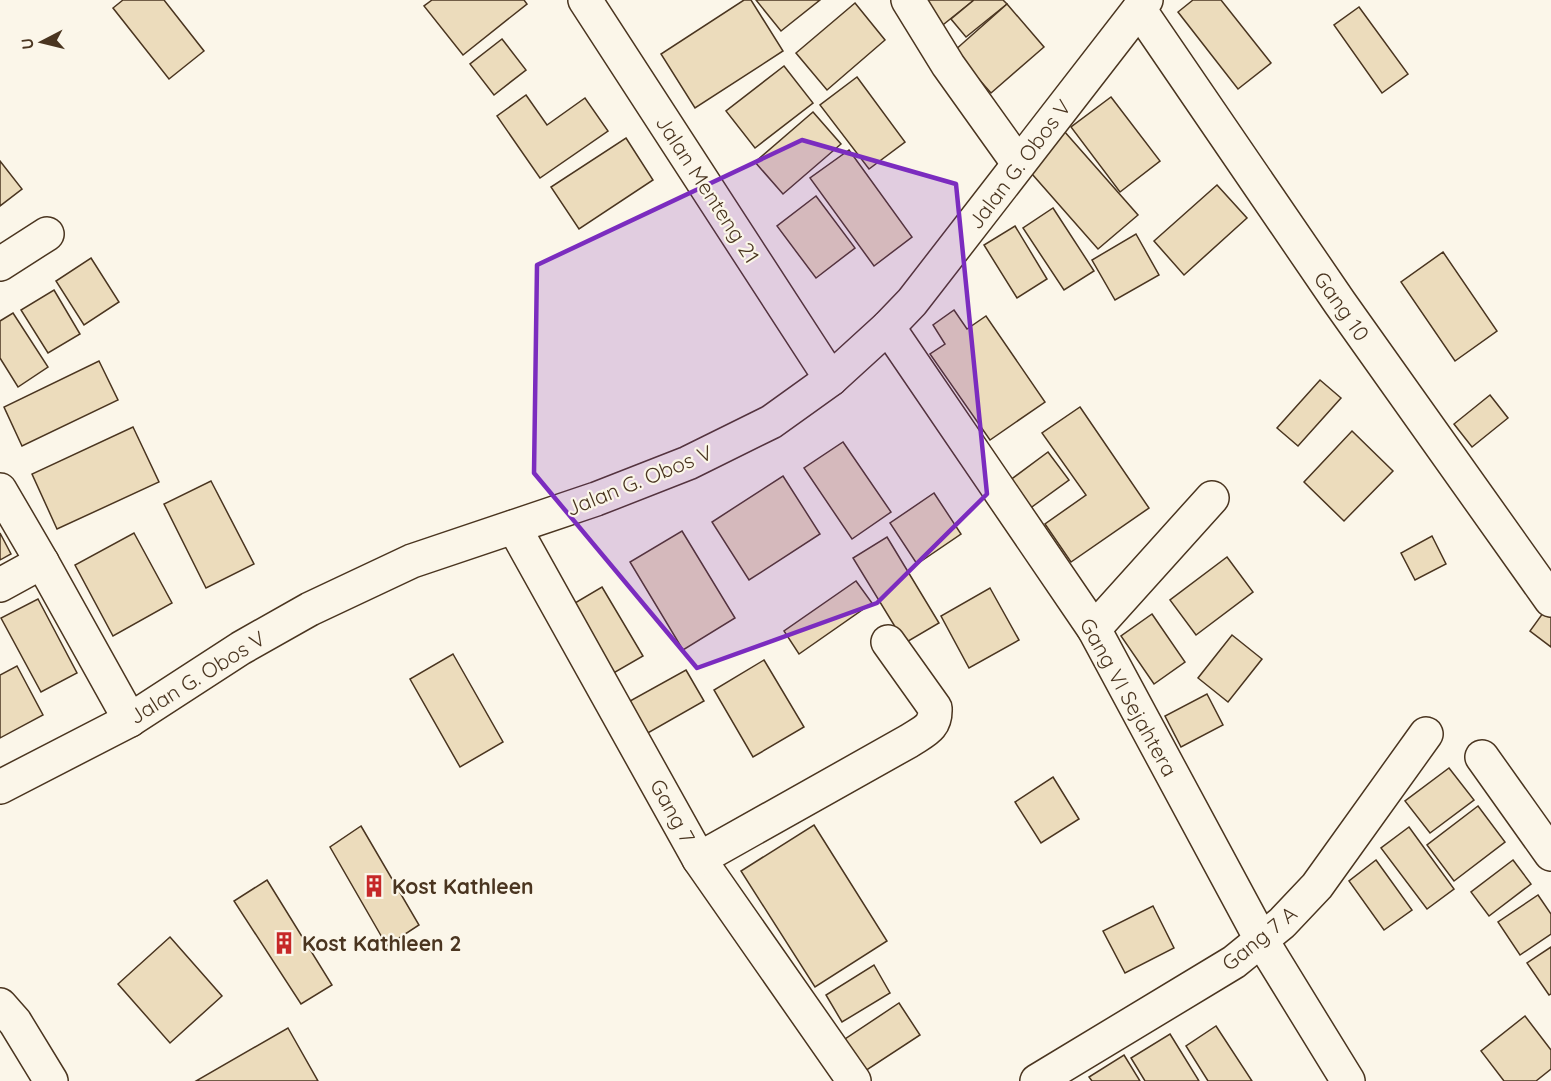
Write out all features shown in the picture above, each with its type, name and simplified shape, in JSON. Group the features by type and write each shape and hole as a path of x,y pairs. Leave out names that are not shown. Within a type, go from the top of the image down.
{"street":[{"name":"Jalan Menteng 21","path":"585,0 831,379"},
{"path":"908,0 948,65 1018,163"},
{"name":"Jalan G. Obos V","path":"0,787 130,720 241,648 310,609 412,561 596,499 688,464 771,422 831,379 912,302 1143,4"},
{"name":"Gang 10","path":"1143,4 1340,303 1551,600"},
{"path":"0,264 47,234"},
{"name":"Gang VI Sejahtera","path":"888,327 1094,629 1262,940 1348,1081"},
{"path":"0,490 130,720"},
{"path":"1094,629 1212,498"},
{"name":"Gang 7","path":"514,527 699,859 854,1081"},
{"path":"0,585 42,562"},
{"path":"699,859 933,725 936,717 931,700 888,642"},
{"name":"Gang 7 A","path":"1037,1081 1234,962 1282,923 1317,886 1426,734"},
{"path":"1482,757 1551,854"},
{"path":"0,1005 15,1022 51,1081"}],"highlighted area":[{"path":"802,140 956,184 987,494 877,603 697,668 534,473 537,265"}],"building":[{"path":"123,0 164,0 204,51 169,79 113,8"},
{"path":"432,0 524,0 527,4 463,55 424,6"},
{"path":"744,0 751,0 783,51 695,108 661,54"},
{"path":"756,0 820,0 781,31"},
{"path":"917,0 974,0 939,28"},
{"path":"974,0 1003,0 1007,4 966,37 951,19"},
{"path":"1193,0 1221,0 1271,63 1238,89 1178,12"},
{"path":"855,3 885,40 827,90 796,53"},
{"path":"1007,4 1044,47 991,93 954,51"},
{"path":"1359,7 1408,74 1382,93 1334,25"},
{"path":"502,39 526,70 494,95 470,64"},
{"path":"784,66 813,103 755,148 726,111"},
{"path":"857,77 905,142 869,169 820,105"},
{"path":"526,95 547,125 585,98 608,131 540,178 497,116"},
{"path":"1111,97 1160,161 1120,192 1071,127"},
{"path":"813,112 841,144 783,194 755,162"},
{"path":"1064,131 1138,215 1098,249 1025,166"},
{"path":"626,138 653,180 579,229 551,187"},
{"path":"849,150 912,237 874,266 810,178"},
{"path":"0,161 22,189 0,206"},
{"path":"1217,185 1247,218 1184,275 1154,241"},
{"path":"816,196 855,248 816,278 777,226"},
{"path":"1053,208 1094,271 1064,290 1023,228"},
{"path":"1015,226 1047,279 1017,298 984,245"},
{"path":"1136,234 1159,275 1115,300 1092,260"},
{"path":"1443,252 1497,331 1455,361 1401,282"},
{"path":"91,258 119,302 84,325 56,281"},
{"path":"54,290 80,334 48,353 21,310"},
{"path":"954,310 967,329 986,316 1045,402 990,440 930,354 945,344 933,325"},
{"path":"13,313 48,367 18,387 0,358 0,321"},
{"path":"99,361 118,400 22,446 4,407"},
{"path":"1320,380 1341,398 1298,446 1277,428"},
{"path":"1490,395 1508,418 1472,447 1454,424"},
{"path":"1080,407 1149,508 1071,562 1045,524 1086,495 1042,433"},
{"path":"133,427 159,482 57,529 32,474"},
{"path":"1352,431 1393,471 1344,521 1304,482"},
{"path":"843,442 891,512 852,539 804,468"},
{"path":"1048,452 1069,480 1029,509 1009,481"},
{"path":"783,476 820,534 749,580 712,522"},
{"path":"211,481 254,564 206,588 164,504"},
{"path":"934,493 961,534 917,564 890,523"},
{"path":"682,531 735,618 683,650 630,562"},
{"path":"0,533 11,554 0,560"},
{"path":"134,533 172,603 113,636 75,565"},
{"path":"1432,536 1446,564 1415,580 1401,553"},
{"path":"887,537 939,623 905,643 853,558"},
{"path":"1227,557 1253,592 1196,635 1170,600"},
{"path":"856,581 872,603 799,654 784,631"},
{"path":"602,587 643,656 598,682 558,613"},
{"path":"990,588 1019,640 969,668 941,616"},
{"path":"38,599 77,673 41,692 1,618"},
{"path":"1551,602 1551,647 1530,631"},
{"path":"1152,614 1185,662 1154,684 1121,636"},
{"path":"1232,635 1262,659 1228,702 1198,678"},
{"path":"453,654 503,742 460,767 410,679"},
{"path":"764,660 804,727 753,757 714,690"},
{"path":"17,666 43,715 0,738 0,675"},
{"path":"686,670 704,701 639,738 621,706"},
{"path":"1207,694 1223,725 1181,747 1165,716"},
{"path":"1449,768 1474,800 1430,833 1405,801"},
{"path":"1053,777 1079,819 1041,843 1015,802"},
{"path":"1478,806 1505,842 1454,881 1427,845"},
{"path":"814,825 887,941 815,987 741,871"},
{"name":"Kost Kathleen","path":"361,826 419,925 387,946 330,847"},
{"path":"1409,827 1454,889 1427,909 1381,848"},
{"path":"1376,860 1412,910 1384,930 1349,881"},
{"path":"1513,860 1531,884 1489,916 1471,892"},
{"name":"Kost Kathleen 2","path":"267,880 332,985 301,1004 234,901"},
{"path":"1538,895 1551,914 1551,934 1520,955 1498,922"},
{"path":"1153,906 1174,948 1125,973 1103,931"},
{"path":"170,937 222,996 170,1043 118,984"},
{"path":"1551,947 1551,994 1549,995 1527,963"},
{"path":"874,965 890,993 842,1022 826,995"},
{"path":"899,1003 920,1035 859,1075 839,1043"},
{"path":"1525,1016 1551,1050 1551,1069 1536,1081 1504,1081 1481,1051"},
{"path":"1216,1026 1252,1081 1208,1081 1186,1046"},
{"path":"288,1028 318,1081 196,1081"},
{"path":"1170,1034 1199,1081 1145,1081 1131,1058"},
{"path":"1124,1055 1140,1081 1092,1081 1089,1077"}],"place":[{"name":"Kost Kathleen","path":"374,886"},
{"name":"Kost Kathleen 2","path":"284,943"}]}
